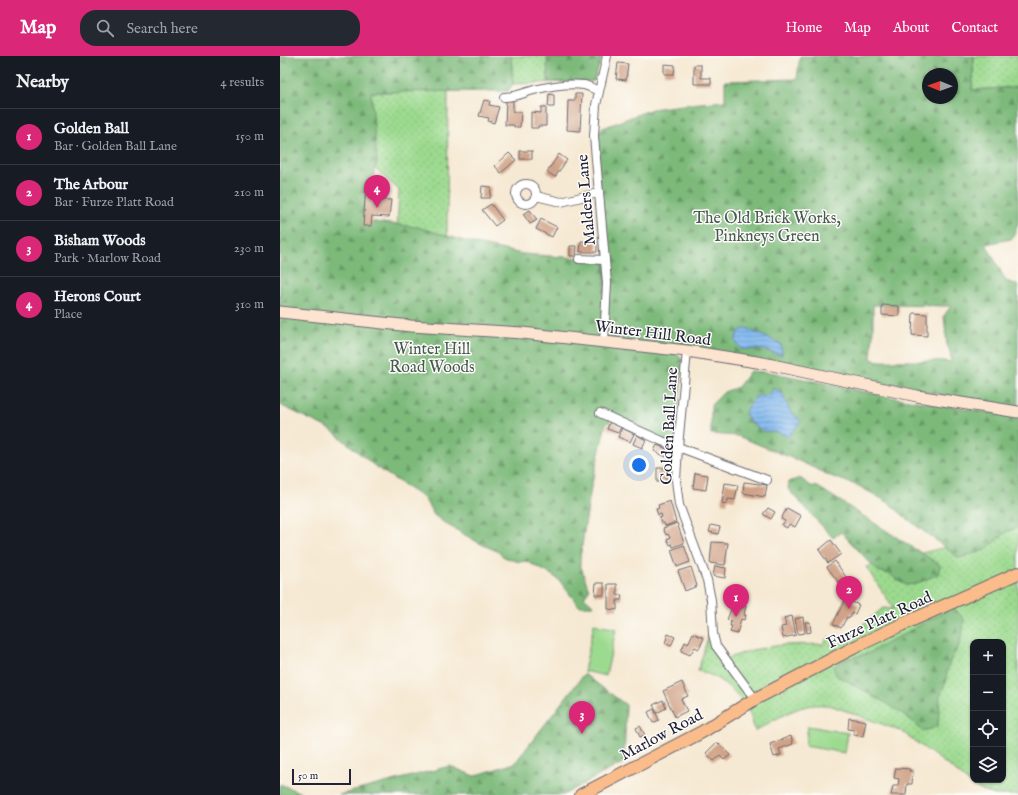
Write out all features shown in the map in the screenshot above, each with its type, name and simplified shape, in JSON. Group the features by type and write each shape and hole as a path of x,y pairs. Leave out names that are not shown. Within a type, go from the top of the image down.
{"main road":[{"name":"Furze Platt Road","path":"755,699 866,642 1018,573"},
{"name":"Marlow Road","path":"581,795 702,732 755,699"}],"street":[{"name":"Malders Lane","path":"604,342 607,283 594,136 596,105 607,56"},
{"path":"504,97 515,97 532,90 561,86 586,85 599,91"},
{"path":"536,196 560,202 598,194"},
{"path":"579,259 605,260"},
{"name":"Winter Hill Road","path":"280,312 411,326 522,333 686,351 763,363 917,396 1018,412"},
{"name":"Golden Ball Lane","path":"686,351 676,480 679,505 706,580 711,600 713,634 716,646 755,699"},
{"path":"600,413 678,447 767,480"}],"green space":[{"name":"Winter Hill Road Woods","path":"280,56 511,56 513,84 508,91 371,92 377,162 372,182 370,182 366,221 417,227 476,244 523,254 604,260 607,337 675,353 683,361 676,438 673,450 612,420 606,424 591,487 580,558 580,564 589,590 584,597 594,606 579,606 559,580 552,575 526,561 519,562 504,557 497,551 481,544 446,524 434,515 424,498 376,467 330,429 280,405"},
{"path":"511,56 602,56 594,81 513,84"},
{"path":"580,56 602,56 594,81 548,82 547,58 570,58"},
{"name":"The Old Brick Works, Pinkneys Green","path":"800,56 974,56 972,90 1018,87 1018,225 1011,239 986,244 1006,281 1018,285 1018,407 609,337 605,259 595,131 652,109 725,101 725,81 797,79","holes":["873,305 951,306 944,316 947,345 951,356 950,362 877,361 871,359"]},
{"path":"974,56 1018,56 1018,87 972,90"},
{"path":"448,91 447,242 397,232 399,190 373,166 370,92"},
{"path":"750,371 775,373 890,397 1018,417 1018,527 1006,532 985,550 959,558 889,503 859,486 833,477 738,436 711,434 711,405 724,392 738,387"},
{"path":"800,478 811,486 818,487 940,565 938,574 916,584 907,585 900,582 890,574 878,571 841,532 833,538 788,489 789,482"},
{"path":"1018,527 1018,795 996,795 982,791 972,785 953,769 901,731 832,706 811,705 801,708 783,715 755,731 748,710 739,697 720,680 698,671 709,633 715,652 722,660 752,650 781,645 823,644 829,637 839,643 848,642 861,626 883,608 894,609 866,567 1006,532"},
{"path":"953,607 964,619 963,630 958,648 951,659 947,671 946,681 940,696 938,726 922,731 899,712 837,676 833,667 843,660 869,653"},
{"path":"594,624 616,629 606,676 584,671"},
{"path":"584,674 626,705 624,762 563,795 339,795 450,766 474,776 515,763"},
{"path":"808,726 848,733 845,753 805,746"},
{"path":"280,784 306,795 280,795"}],"water":[{"path":"746,328 781,344 782,355 763,350 741,349 735,341 738,332"},
{"path":"773,388 782,393 790,411 801,421 788,437 778,432 763,431 749,421 745,412 756,396 765,396 771,393"}],"building":[{"path":"618,63 628,64 626,80 616,79"},
{"path":"664,64 675,65 674,74 664,74"},
{"path":"694,65 701,65 701,78 711,78 711,84 694,84"},
{"path":"549,94 554,95 554,107 548,107"},
{"path":"575,94 582,94 580,131 567,130 568,101 575,101"},
{"path":"484,100 490,101 489,105 499,107 494,123 488,121 489,118 479,116"},
{"path":"506,100 513,101 513,112 521,112 520,127 505,125"},
{"path":"541,107 546,107 546,126 531,128 531,112 541,113"},
{"path":"520,151 532,151 532,159 520,159"},
{"path":"509,153 516,160 501,173 495,166"},
{"path":"559,154 567,160 555,177 547,172"},
{"path":"366,186 372,186 371,199 391,200 389,217 372,216 371,226 363,226"},
{"path":"482,186 491,187 490,198 481,198"},
{"path":"491,204 503,220 495,226 482,210"},
{"path":"530,210 537,220 530,224 523,214"},
{"path":"541,219 557,227 552,237 536,229"},
{"path":"581,241 597,242 597,252 580,252"},
{"path":"570,246 577,246 576,256 570,256"},
{"path":"882,305 899,306 899,316 882,315"},
{"path":"913,313 927,314 927,336 912,335"},
{"path":"610,422 621,427 618,433 607,429"},
{"path":"622,428 634,434 630,442 618,437"},
{"path":"637,435 646,440 642,448 633,444"},
{"path":"657,445 669,450 666,457 654,451"},
{"path":"657,468 666,468 666,482 657,482"},
{"path":"695,473 708,475 706,490 693,488"},
{"path":"744,482 767,485 765,497 743,493"},
{"path":"725,483 738,485 735,500 728,499 727,504 722,503"},
{"path":"670,501 676,522 665,526 664,523 661,523 659,518 662,517 661,514 658,515 656,509 659,508 658,505"},
{"path":"768,508 775,512 771,519 763,514"},
{"path":"787,508 801,516 795,527 789,524 787,528 782,525 785,521 781,519"},
{"path":"677,523 684,543 673,547 672,544 670,545 667,539 670,538 668,534 666,535 663,528"},
{"path":"711,525 720,527 718,534 709,532"},
{"path":"831,540 841,554 828,563 819,550"},
{"path":"712,542 728,543 725,565 710,563"},
{"path":"684,545 690,562 677,567 671,550"},
{"path":"835,561 846,577 839,583 827,567"},
{"path":"715,566 726,568 725,578 713,576"},
{"path":"691,567 697,586 685,591 678,571"},
{"path":"596,583 604,583 604,595 595,595"},
{"path":"608,584 617,584 617,595 622,595 621,600 617,600 617,610 608,609"},
{"path":"848,593 855,596 852,602 859,605 855,614 852,613 850,618 847,617 841,628 833,624"},
{"path":"734,601 746,605 744,615 746,615 744,620 741,619 737,634 730,632 732,626 730,626 731,621 727,620"},
{"path":"792,616 796,635 783,638 781,627 786,626 784,618"},
{"path":"803,617 805,633 798,634 795,619"},
{"path":"805,622 810,622 811,632 807,633"},
{"path":"693,633 704,638 699,649 695,647 690,655 681,651 685,642 688,644"},
{"path":"668,634 675,637 671,646 665,643"},
{"path":"682,682 688,696 681,699 687,711 675,717 663,691"},
{"path":"663,700 666,708 657,713 653,705"},
{"path":"654,709 659,720 653,723 648,712"},
{"path":"849,718 866,721 863,736 854,735 854,730 848,729"},
{"path":"640,726 645,735 640,737 636,728"},
{"path":"791,736 793,744 779,749 781,755 774,757 770,744"},
{"path":"717,742 730,755 724,760 720,756 714,761 706,753"},
{"path":"896,768 910,769 909,771 913,771 912,784 907,784 906,795 891,795 893,786 898,786 899,779 894,778"}],"place":[{"name":"Herons Court","path":"377,208"},
{"name":"The Arbour","path":"849,609"},
{"name":"Golden Ball","path":"736,617"},
{"name":"Bisham Woods","path":"582,734"}]}
